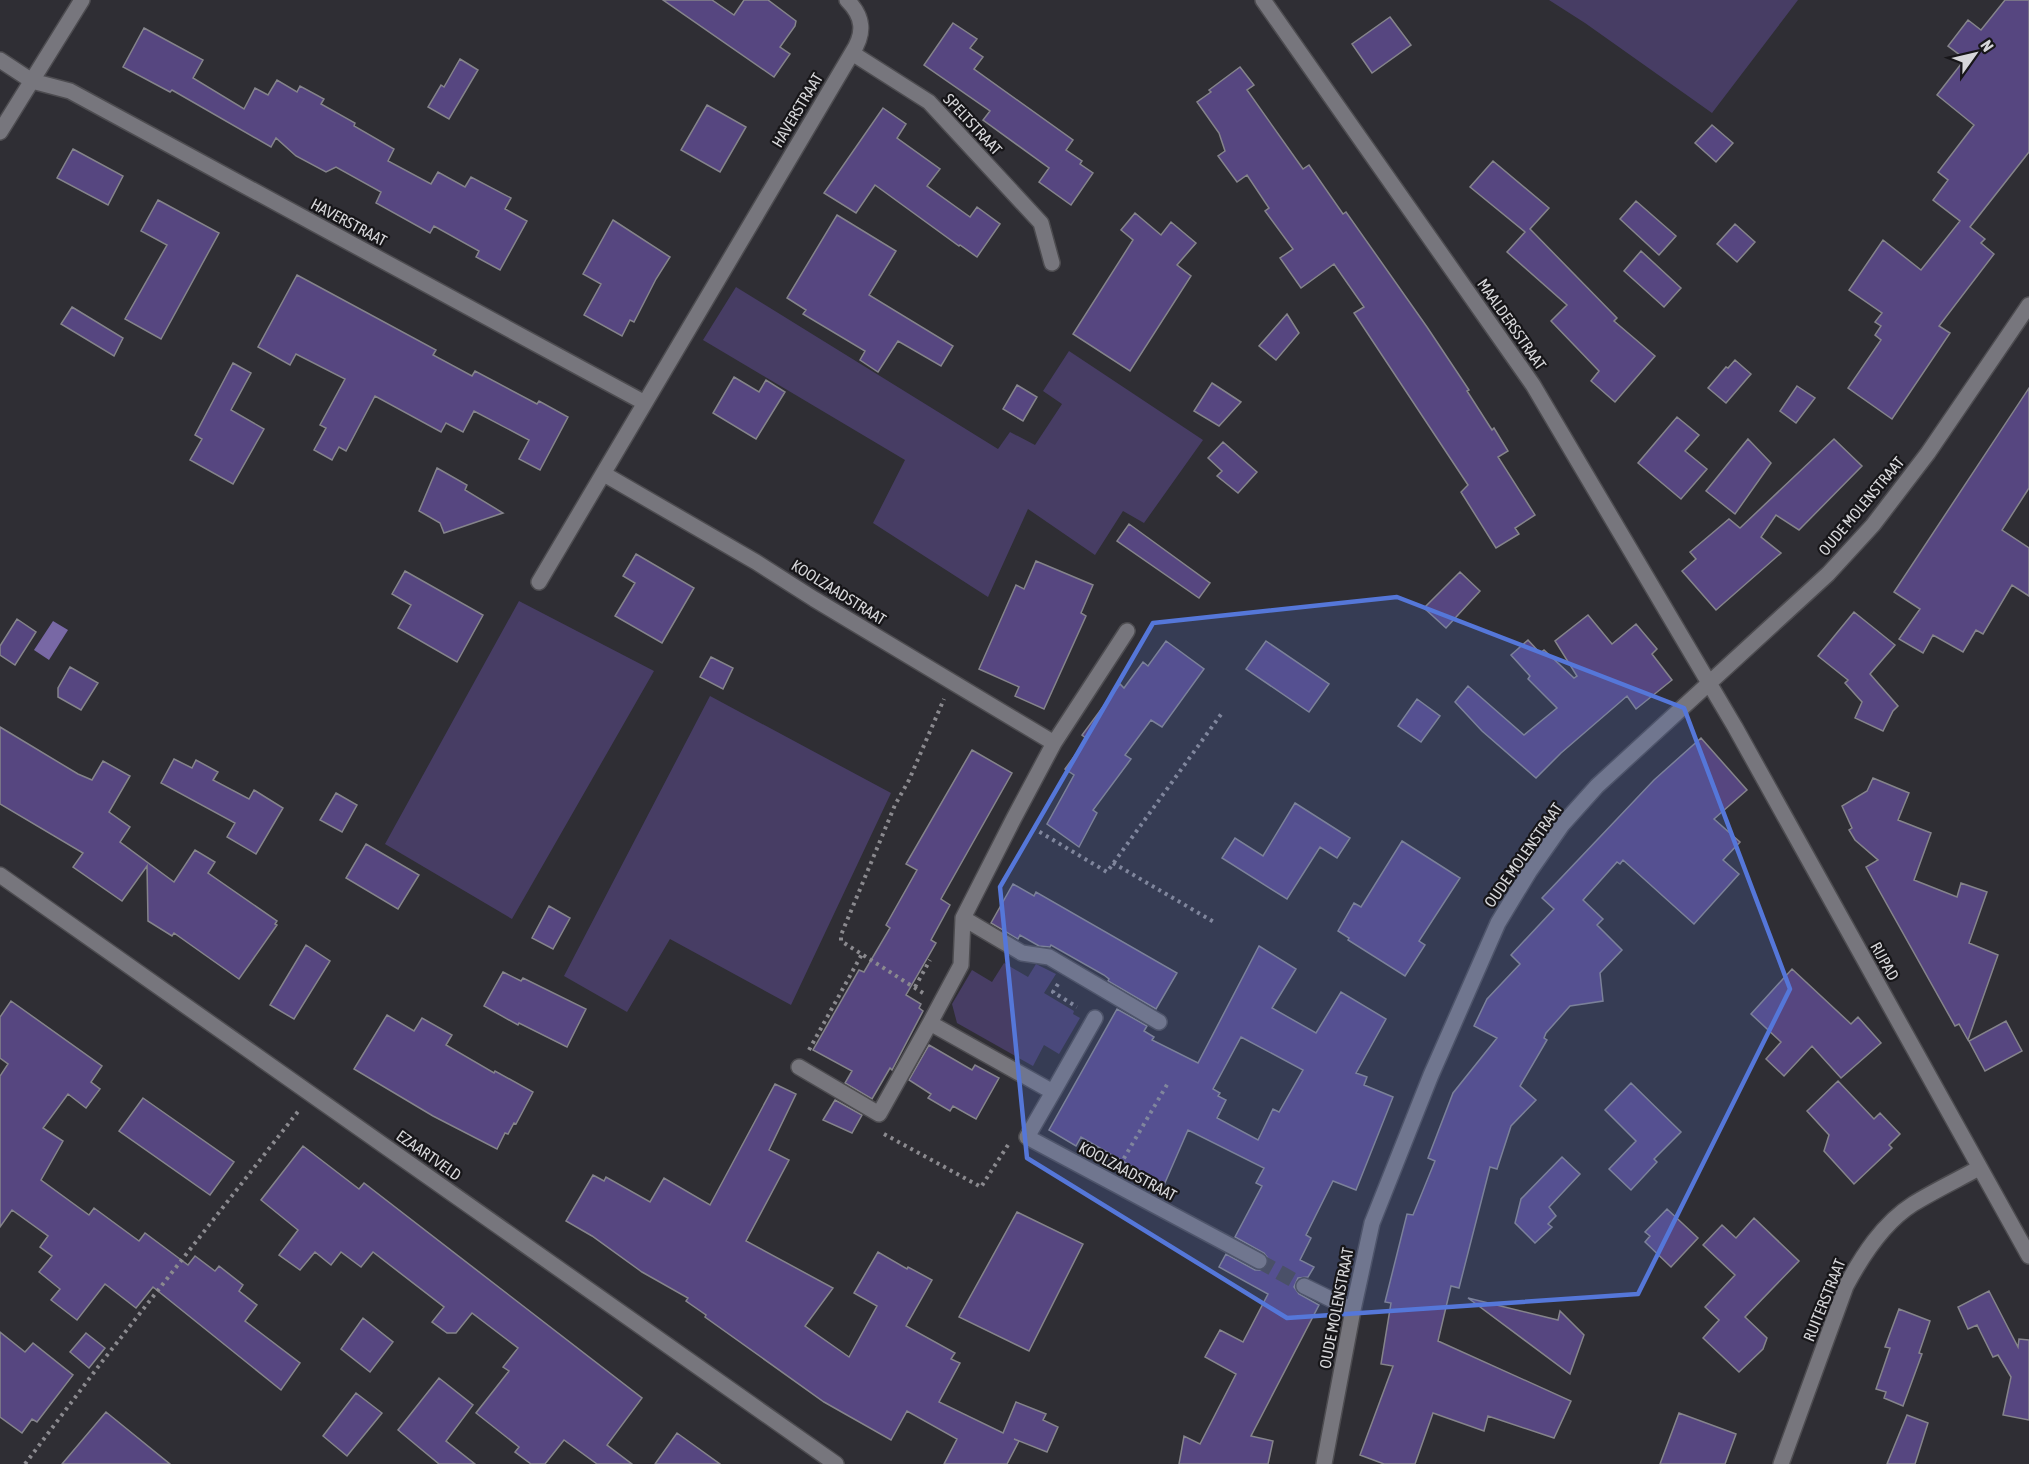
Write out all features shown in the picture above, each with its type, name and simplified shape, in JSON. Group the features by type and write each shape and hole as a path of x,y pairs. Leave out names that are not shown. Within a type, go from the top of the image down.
{"street":[{"path":"0,132 82,0"},
{"path":"847,0 859,14 861,28 860,41 852,52"},
{"name":"MAALDERSSTRAAT","path":"1263,0 1533,385 1709,683"},
{"name":"HAVERSTRAAT","path":"539,582 852,52"},
{"name":"SPELTSTRAAT","path":"852,52 929,102 1041,224 1052,263"},
{"name":"HAVERSTRAAT","path":"0,60 32,81 70,91 645,403"},
{"name":"OUDE MOLENSTRAAT","path":"1324,1464 1372,1223 1431,1075 1498,923 1529,872 1562,825 1597,786 1828,574 1873,525 1928,453 2029,304"},
{"name":"KOOLZAADSTRAAT","path":"604,474 756,562 1054,743"},
{"path":"800,1066 879,1114 961,965 963,918 1014,818 1054,743 1127,631"},
{"name":"RIJPAD","path":"1709,683 1979,1168 2023,1232 2029,1256"},
{"name":"EZAARTVELD","path":"0,875 836,1464"},
{"path":"963,918 1022,953 1048,957 1159,1022"},
{"path":"1027,1137 1095,1018"},
{"path":"930,1023 1053,1092"},
{"name":"KOOLZAADSTRAAT","path":"1027,1137 1259,1261"},
{"name":"RUITERSTRAAT","path":"1781,1464 1846,1286 1860,1260 1876,1239 1911,1205 1979,1168"},
{"path":"1304,1286 1353,1310"}],"path":[{"path":"940,1003 841,941 840,935 895,805 909,780 952,682"},
{"path":"1014,818 1107,872 1222,713"},
{"path":"1113,863 1214,922"},
{"path":"800,1066 862,954"},
{"path":"915,987 930,960"},
{"path":"1110,1182 1168,1083"},
{"path":"25,1464 108,1354 312,1094"},
{"path":"879,1114 877,1130 981,1187 1014,1135 1027,1137"}],"highlighted area":[{"path":"1397,597 1684,708 1790,989 1638,1294 1287,1318 1027,1158 1000,887 1153,623"}],"shaded area":[{"path":"1549,0 1798,0 1712,113"},
{"path":"736,287 998,449 1010,432 1035,445 1062,404 1043,391 1069,351 1203,440 1144,523 1123,511 1095,555 1028,509 988,597 873,523 905,460 703,340"},
{"path":"519,601 654,671 512,919 385,844"},
{"path":"53,621 68,630 49,660 34,650"},
{"path":"710,696 891,793 791,1005 670,939 627,1012 564,976"},
{"path":"1004,963 1028,977 1036,964 1056,974 1044,993 1074,1011 1073,1014 1080,1018 1059,1054 1044,1045 1033,1066 957,1023 952,1004 972,970 992,982"}],"building":[{"path":"663,0 712,0 734,15 744,0 768,0 796,21 780,47 790,54 774,77"},
{"path":"2005,0 2029,0 2029,152 1970,227 1985,239 1981,243 1994,254 1939,326 1950,333 1892,419 1848,388 1881,340 1875,335 1881,326 1875,322 1882,313 1849,290 1883,240 1921,270 1960,221 1933,200 1948,180 1938,172 1974,125 1937,95 1965,59 1948,46 1968,20 1981,30"},
{"path":"1390,17 1411,45 1372,73 1352,44"},
{"path":"953,23 977,39 970,48 983,57 974,69 1073,140 1066,150 1082,161 1080,164 1093,173 1071,205 1039,182 1049,168 983,120 990,111 924,65"},
{"path":"144,28 203,60 193,78 244,109 255,88 268,95 277,80 297,92 300,86 324,99 321,104 394,149 388,161 431,184 438,172 465,187 471,177 511,198 505,209 527,221 500,270 476,257 479,251 434,226 430,233 376,203 381,192 336,167 326,172 296,156 276,138 271,147 172,90 170,92 123,67"},
{"path":"460,59 478,70 449,119 428,107 441,85 444,87"},
{"path":"1240,67 1254,85 1247,90 1303,169 1309,165 1343,214 1346,212 1427,327 1469,390 1467,391 1492,430 1494,428 1508,451 1498,457 1535,515 1515,528 1519,534 1496,548 1461,492 1468,485 1354,313 1364,307 1334,264 1301,288 1280,258 1293,249 1265,211 1269,208 1247,175 1237,182 1218,156 1225,151 1219,133 1197,102"},
{"path":"707,105 746,127 720,172 681,150"},
{"path":"883,108 906,124 897,138 940,169 927,186 970,217 977,207 1000,224 977,257 875,185 856,213 824,193"},
{"path":"1712,125 1733,143 1716,162 1695,143"},
{"path":"73,149 123,176 108,205 57,178"},
{"path":"1493,161 1549,208 1530,229 1617,318 1614,321 1655,356 1615,402 1591,381 1599,371 1551,321 1567,305 1507,252 1525,232 1470,187"},
{"path":"158,200 219,233 161,339 125,319 167,245 141,231"},
{"path":"1636,201 1676,236 1659,255 1620,219"},
{"path":"1135,213 1161,235 1171,222 1196,243 1177,265 1191,276 1130,371 1073,334 1133,240 1121,230"},
{"path":"837,215 896,251 869,295 953,346 941,366 898,341 878,372 860,360 865,351 803,314 806,310 787,298"},
{"path":"613,220 670,257 634,322 630,320 622,336 584,315 601,284 583,274"},
{"path":"1735,224 1755,242 1737,262 1717,244"},
{"path":"1641,251 1681,288 1664,307 1624,271"},
{"path":"297,275 436,350 433,355 472,376 475,371 537,404 539,401 568,417 540,470 519,459 529,440 474,411 463,432 446,423 441,432 375,396 346,451 339,447 332,460 314,450 326,428 320,425 345,379 296,354 290,365 258,347"},
{"path":"72,307 123,338 114,356 61,324"},
{"path":"1287,314 1299,333 1276,360 1259,346"},
{"path":"1735,360 1751,374 1726,403 1708,388"},
{"path":"233,363 251,373 231,410 264,429 233,484 190,460 202,439 195,435"},
{"path":"734,377 759,392 766,380 785,392 756,439 713,413"},
{"path":"1212,383 1241,402 1219,426 1194,411"},
{"path":"1017,385 1037,397 1023,421 1003,409"},
{"path":"1797,386 1815,398 1796,423 1780,411"},
{"path":"2029,388 2029,488 2002,530 2029,548 2029,596 2012,585 1983,634 1976,630 1963,652 1933,635 1923,653 1899,639 1920,609 1894,592"},
{"path":"1677,417 1699,435 1685,451 1707,469 1681,499 1638,463"},
{"path":"1748,439 1771,463 1735,514 1706,491"},
{"path":"1834,439 1862,466 1799,530 1776,515 1761,537 1781,553 1716,610 1682,571 1696,559 1690,552 1729,519 1740,528"},
{"path":"1223,442 1257,472 1238,493 1217,476 1222,471 1208,458"},
{"path":"437,468 467,485 465,490 503,513 444,533 440,523 419,511"},
{"path":"1129,524 1210,583 1199,598 1117,541"},
{"path":"636,554 694,588 662,643 615,616 635,583 623,576"},
{"path":"1036,561 1093,585 1081,613 1086,616 1044,709 1015,696 1019,687 979,669 1016,585 1024,589"},
{"path":"405,571 483,615 457,662 398,628 411,605 392,594"},
{"path":"1460,572 1480,591 1446,628 1424,608"},
{"path":"1854,612 1895,645 1870,674 1898,706 1883,731 1855,718 1862,702 1845,683 1848,680 1818,656"},
{"path":"1588,615 1612,644 1636,624 1657,649 1652,654 1672,680 1636,709 1627,696 1561,753 1536,778 1482,731 1455,702 1468,686 1524,735 1557,708 1528,679 1530,676 1511,655 1528,640 1540,653 1544,650 1574,678 1577,676 1555,641"},
{"path":"17,619 36,632 15,665 0,655 0,646"},
{"path":"1166,641 1204,669 1162,727 1151,720 1125,755 1131,759 1093,810 1097,813 1079,847 1047,824 1074,775 1065,769 1087,739 1082,735 1120,684 1124,688 1143,662 1148,666"},
{"path":"1266,641 1329,684 1309,712 1246,669"},
{"path":"711,657 733,668 723,689 700,677"},
{"path":"70,667 98,683 81,710 58,697 58,688"},
{"path":"1417,699 1440,716 1421,742 1398,726"},
{"path":"0,727 92,780 103,761 130,776 109,812 130,827 120,842 174,882 195,850 215,862 208,873 277,921 275,924 277,925 239,979 174,933 172,936 148,921 147,866 122,901 73,867 83,853 0,804"},
{"path":"1701,738 1747,790 1714,819 1740,842 1723,860 1739,874 1694,924 1623,860 1620,864 1617,862 1583,900 1603,919 1597,925 1622,950 1600,973 1603,1001 1570,1006 1546,1033 1544,1038 1547,1040 1520,1086 1536,1100 1511,1126 1497,1169 1490,1167 1459,1288 1451,1286 1438,1341 1571,1401 1554,1438 1488,1416 1484,1431 1433,1413 1415,1464 1384,1464 1360,1455 1393,1366 1381,1364 1391,1303 1385,1302 1407,1214 1413,1215 1435,1161 1428,1158 1453,1093 1497,1038 1474,1026 1487,999 1520,964 1511,955 1554,909 1542,898 1654,780"},
{"path":"972,750 1012,773 941,899 950,905 931,940 936,943 906,995 921,1004 919,1008 923,1011 892,1070 890,1068 872,1099 845,1083 852,1071 813,1050 859,970 864,972 890,928 886,925 917,870 906,864"},
{"path":"174,759 192,768 196,760 218,772 213,780 249,799 254,790 283,808 256,854 227,837 235,823 161,783"},
{"path":"1873,778 1909,793 1898,820 1931,833 1914,880 1957,897 1961,883 1987,892 1969,943 1998,955 1968,1040 1959,1024 1955,1026 1866,867 1878,860 1855,840 1849,830 1852,828 1842,806 1867,791"},
{"path":"336,793 357,805 342,832 320,820"},
{"path":"1295,803 1350,838 1337,858 1320,847 1287,899 1222,858 1235,838 1263,856"},
{"path":"1402,841 1460,878 1419,941 1425,945 1405,976 1348,940 1349,938 1338,931 1354,903 1361,907"},
{"path":"366,844 419,875 398,909 346,878"},
{"path":"1013,884 1034,896 1036,892 1177,973 1156,1009 1108,981 1109,979 1104,975 1051,945 1050,947 1039,946 1020,935 1018,939 991,923"},
{"path":"549,906 570,918 553,949 532,938"},
{"path":"306,945 330,961 294,1019 270,1005"},
{"path":"1259,946 1296,969 1272,1008 1316,1033 1341,992 1386,1019 1356,1073 1367,1077 1364,1085 1393,1097 1356,1190 1333,1181 1306,1235 1311,1238 1300,1260 1314,1267 1308,1277 1298,1278 1294,1287 1299,1294 1319,1305 1251,1436 1273,1441 1268,1464 1179,1464 1184,1436 1200,1444 1236,1374 1205,1357 1220,1330 1243,1342 1268,1294 1219,1267 1226,1254 1255,1270 1264,1270 1268,1265 1269,1260 1264,1253 1235,1237 1262,1186 1256,1183 1264,1168 1188,1130 1164,1185 1081,1137 1076,1146 1049,1130 1117,1009 1147,1026 1144,1031 1154,1037 1152,1040 1198,1063","holes":["1241,1037 1303,1070 1279,1112 1273,1109 1258,1140 1217,1118 1226,1100 1218,1096 1220,1093 1213,1089"]},
{"path":"1792,969 1851,1024 1858,1017 1881,1043 1841,1078 1812,1046 1784,1076 1766,1059 1781,1042 1751,1014"},
{"path":"503,972 521,981 523,978 586,1009 567,1047 519,1023 518,1025 484,1006"},
{"path":"11,1001 102,1066 91,1082 100,1089 86,1108 68,1094 43,1128 63,1141 41,1180 89,1215 94,1208 139,1241 145,1233 188,1265 195,1256 215,1271 219,1266 243,1285 239,1291 257,1305 245,1321 300,1363 281,1390 153,1287 136,1308 105,1284 77,1320 51,1300 60,1289 39,1272 52,1256 40,1247 48,1236 12,1210 0,1227 0,1076 8,1064 0,1058 0,1017"},
{"path":"387,1015 414,1031 422,1018 452,1035 446,1045 494,1073 495,1071 533,1092 516,1124 514,1123 508,1134 505,1133 497,1149 433,1116 354,1069"},
{"path":"2006,1021 2022,1051 1985,1071 1969,1041"},
{"path":"929,1045 972,1070 975,1065 999,1078 976,1119 953,1106 950,1111 928,1098 931,1094 909,1080"},
{"path":"1838,1081 1874,1119 1880,1113 1900,1134 1889,1145 1892,1148 1854,1184 1824,1151 1829,1135 1807,1111"},
{"path":"1631,1083 1681,1132 1654,1159 1657,1162 1631,1190 1609,1169 1636,1141 1605,1110"},
{"path":"775,1084 796,1094 769,1150 789,1160 746,1241 833,1288 805,1326 849,1357 877,1306 854,1293 878,1252 907,1269 908,1267 932,1280 906,1326 955,1353 951,1359 960,1363 939,1402 1003,1433 1016,1402 1046,1414 1043,1420 1058,1427 1047,1452 1014,1439 1019,1441 1007,1464 944,1464 957,1439 907,1411 891,1440 824,1402 705,1317 706,1315 686,1301 688,1298 642,1272 592,1236 566,1221 593,1175 604,1181 606,1177 650,1202 664,1178 710,1205"},
{"path":"143,1098 234,1162 210,1195 119,1131"},
{"path":"835,1100 862,1115 852,1133 823,1120"},
{"path":"303,1146 359,1189 364,1183 642,1398 607,1445 632,1464 597,1464 564,1440 545,1464 531,1464 515,1452 519,1447 476,1413 509,1371 503,1367 518,1348 472,1313 456,1333 447,1333 432,1322 444,1307 373,1252 361,1267 341,1252 331,1265 315,1252 300,1270 279,1255 298,1230 261,1200"},
{"path":"1562,1157 1580,1174 1549,1207 1556,1216 1548,1224 1552,1227 1535,1243 1515,1223 1521,1199"},
{"path":"1667,1209 1698,1238 1671,1267 1645,1242 1650,1236 1645,1232"},
{"path":"1017,1212 1083,1244 1029,1351 959,1317"},
{"path":"1754,1218 1799,1261 1745,1317 1767,1338 1763,1349 1739,1372 1703,1338 1719,1320 1705,1307 1735,1275 1703,1245 1722,1225 1736,1238"},
{"path":"1989,1291 2018,1347 2019,1339 2029,1340 2029,1420 2003,1415 2011,1377 1998,1355 1993,1357 1977,1325 1968,1329 1958,1307"},
{"path":"1468,1298 1558,1320 1560,1311 1584,1335 1570,1374"},
{"path":"1899,1309 1930,1321 1919,1353 1922,1354 1903,1406 1884,1398 1886,1392 1876,1389 1890,1348 1885,1347"},
{"path":"363,1318 393,1342 370,1372 341,1349"},
{"path":"0,1332 25,1352 33,1343 73,1375 37,1422 32,1419 22,1433 0,1417"},
{"path":"86,1333 105,1348 89,1368 70,1352"},
{"path":"439,1378 473,1405 446,1441 475,1464 439,1464 398,1430"},
{"path":"356,1393 382,1413 347,1456 323,1436"},
{"path":"106,1412 170,1464 62,1464"},
{"path":"1679,1413 1736,1434 1725,1464 1660,1464"},
{"path":"1907,1415 1928,1423 1915,1464 1887,1464"},
{"path":"677,1433 720,1464 655,1464"}],"tunnel":[{"path":"1259,1261 1304,1286"}]}
